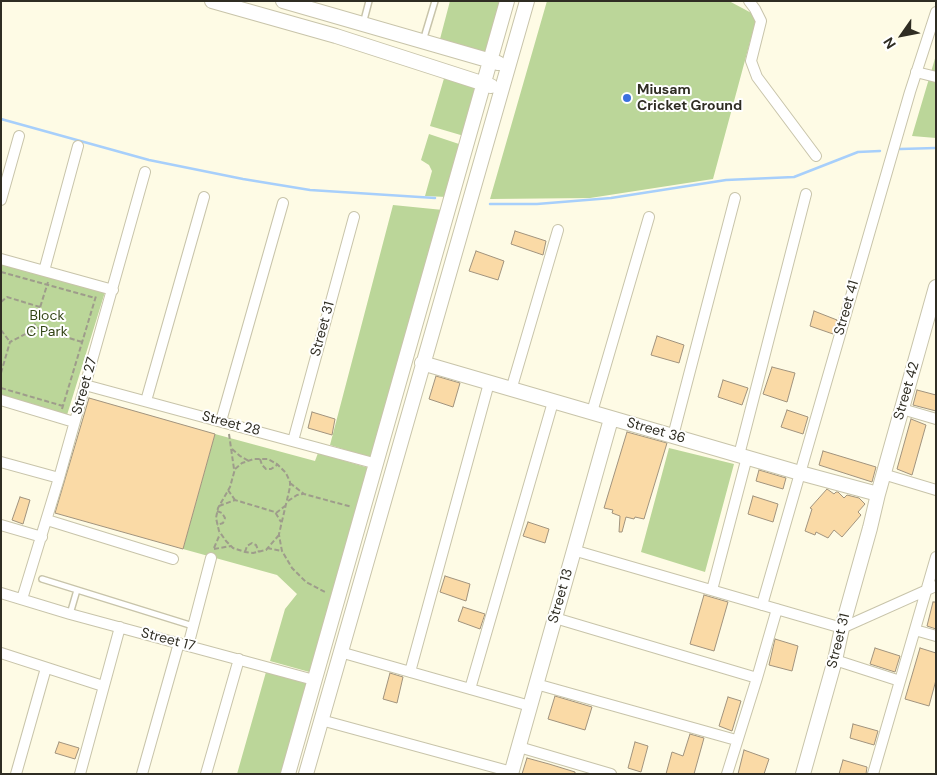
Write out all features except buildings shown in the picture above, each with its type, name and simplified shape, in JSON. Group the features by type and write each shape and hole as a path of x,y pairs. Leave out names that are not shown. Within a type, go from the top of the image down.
{"street":[{"path":"212,1 336,36 484,82 501,90"},
{"path":"282,1 508,66"},
{"path":"288,774 507,1"},
{"path":"306,774 527,1"},
{"path":"749,1 756,9 761,21 750,61 757,77 816,156"},
{"name":"Street 41","path":"762,605 916,72 936,12"},
{"path":"916,72 936,77"},
{"path":"1,200 19,136"},
{"path":"47,272 78,146"},
{"name":"Street 27","path":"22,599 47,520 145,172"},
{"path":"712,590 806,194"},
{"path":"146,401 204,197"},
{"path":"673,436 734,198"},
{"path":"225,422 283,203"},
{"name":"Street 31","path":"293,441 354,217"},
{"path":"592,412 649,217"},
{"path":"511,390 558,230"},
{"path":"1,259 112,290"},
{"name":"Street 42","path":"876,501 936,287"},
{"name":"Street 36","path":"422,363 800,473 876,501"},
{"path":"410,672 489,384"},
{"name":"Street 28","path":"85,385 377,464"},
{"path":"1,400 74,422"},
{"path":"394,402 410,406"},
{"path":"470,689 553,402"},
{"path":"902,408 936,419"},
{"name":"Street 13","path":"511,773 611,419"},
{"path":"1,462 59,478"},
{"path":"883,474 936,490"},
{"name":"Street 31","path":"803,774 876,501"},
{"path":"47,520 173,559"},
{"path":"1,525 42,537"},
{"path":"574,550 842,628 931,588"},
{"path":"873,774 915,630 931,588 936,557"},
{"path":"142,774 183,645 193,626 211,558"},
{"name":"Street 17","path":"1,593 70,614 314,680"},
{"path":"340,594 356,595"},
{"path":"727,774 777,609"},
{"path":"554,618 757,678"},
{"path":"80,774 120,627"},
{"path":"915,630 936,636"},
{"path":"340,652 530,706"},
{"path":"1,653 103,686"},
{"path":"206,774 239,659"},
{"path":"835,660 900,681"},
{"path":"16,774 46,668"},
{"path":"536,684 736,740"},
{"path":"320,720 511,773"},
{"path":"518,747 611,774"}],"lane":[{"path":"362,24 369,1"},
{"path":"423,42 434,1"},
{"path":"42,579 193,626"},
{"path":"70,614 77,590"}],"path":[{"path":"1,272 95,298"},
{"path":"1,373 10,342 33,330 47,285 47,272"},
{"path":"60,418 99,286"},
{"path":"1,302 7,297 40,307"},
{"path":"34,327 82,342"},
{"path":"1,330 10,342"},
{"path":"1,388 63,406"},
{"path":"225,422 232,449 234,471"},
{"path":"232,449 249,461"},
{"path":"260,459 266,469 272,469 277,464"},
{"path":"279,535 267,548 259,552 244,552 231,546 220,533 217,525 217,512 228,490 234,471 238,466 249,461 268,460 277,464 286,473 290,483 303,494"},
{"path":"290,483 279,535 283,552 292,568 306,582 318,590 340,594"},
{"path":"228,490 236,500 276,513 282,522"},
{"path":"286,502 297,495 303,494 364,510"},
{"path":"219,506 236,500"},
{"path":"276,513 285,506"},
{"path":"217,512 222,513 225,518 223,523 217,525"},
{"path":"220,533 214,549 231,546"},
{"path":"244,552 247,546 252,544 256,545 259,552"},
{"path":"267,548 283,552"}],"green space":[{"path":"450,1 503,1 488,53 440,39"},
{"name":"Miusam Cricket Ground","path":"547,1 729,1 757,16 713,179 590,198 490,199"},
{"path":"936,55 936,138 912,136"},
{"path":"445,75 479,86 464,136 430,126"},
{"path":"429,134 462,145 447,197 425,196 432,171 429,165 421,160"},
{"path":"393,205 443,210 371,458 330,445"},
{"name":"Block C Park","path":"1,264 105,292 67,415 1,396"},
{"path":"215,434 315,461 318,453 369,468 313,673 270,661 285,609 297,594 277,575 183,549"},
{"path":"669,448 734,464 705,572 641,552"},
{"path":"266,672 308,684 283,774 237,774"}],"waterway":[{"path":"1,119 149,160 243,179 310,190 435,198"},
{"path":"900,149 936,148"},
{"path":"490,204 537,204 611,198 726,180 794,177 858,152 880,151"}],"place":[{"name":"Miusam Cricket Ground","path":"627,98"}]}
